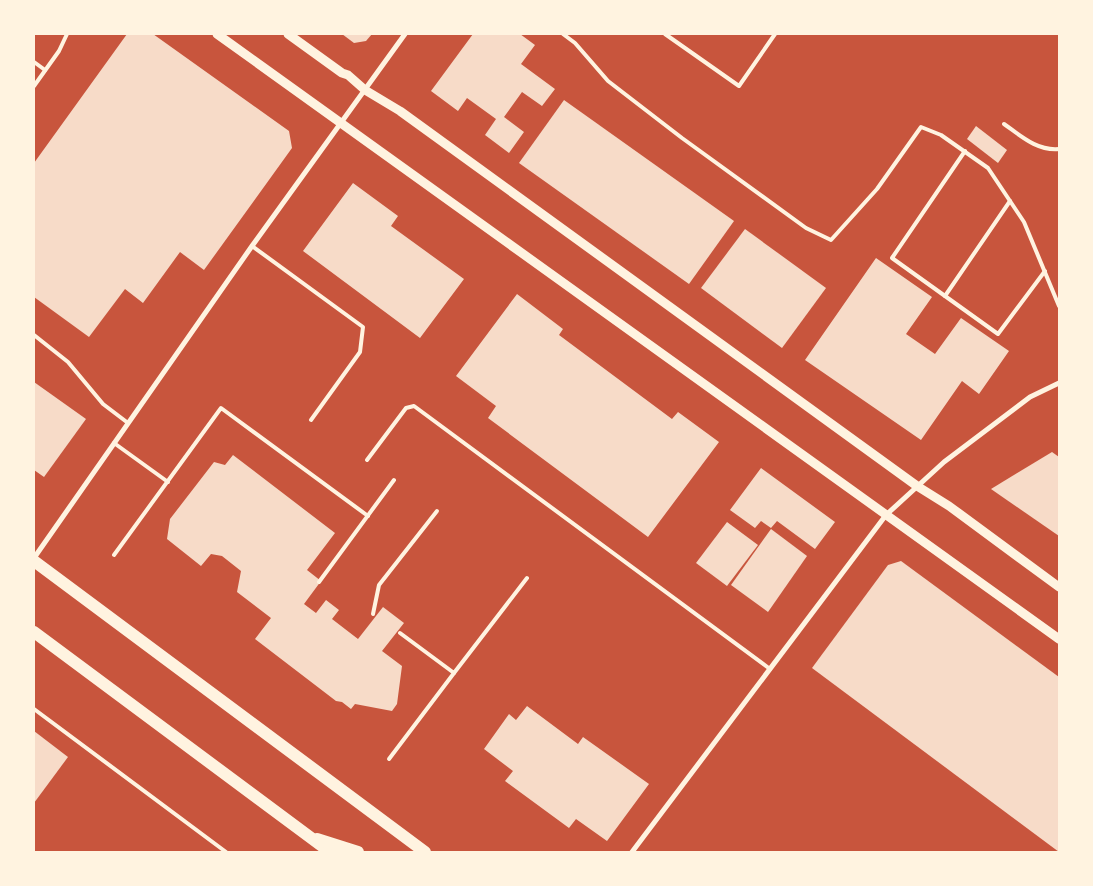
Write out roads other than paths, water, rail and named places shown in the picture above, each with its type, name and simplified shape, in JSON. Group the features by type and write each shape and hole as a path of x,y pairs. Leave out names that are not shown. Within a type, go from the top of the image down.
{"main road":[{"path":"34,559 425,852"},
{"path":"34,632 330,852"},
{"path":"308,836 358,852"}],"street":[{"path":"217,34 1059,639"},
{"path":"288,34 342,73 348,74 365,90 400,111 1059,587"},
{"path":"34,559 252,246 405,34"},
{"path":"632,852 886,515 944,462 1030,397 1059,382"}],"lane":[{"path":"34,86 59,51 67,34"},
{"path":"563,34 575,43 608,81 674,132 806,228 832,240 877,189 921,128 941,135 988,168 1024,222 1059,306"},
{"path":"665,34 739,86 775,34"},
{"path":"34,62 45,70"},
{"path":"1004,124 1030,143 1050,150 1059,149"},
{"path":"965,152 892,258 998,334 1045,271"},
{"path":"945,296 1010,201"},
{"path":"252,246 362,327 360,352 311,420"},
{"path":"34,335 68,362 103,404 128,423"},
{"path":"367,460 406,408 414,406 770,669"},
{"path":"114,554 221,408 368,516"},
{"path":"114,443 168,482"},
{"path":"319,582 394,480"},
{"path":"373,614 379,585 437,512"},
{"path":"389,759 527,578"},
{"path":"400,634 454,673"},
{"path":"34,709 226,852"}]}
